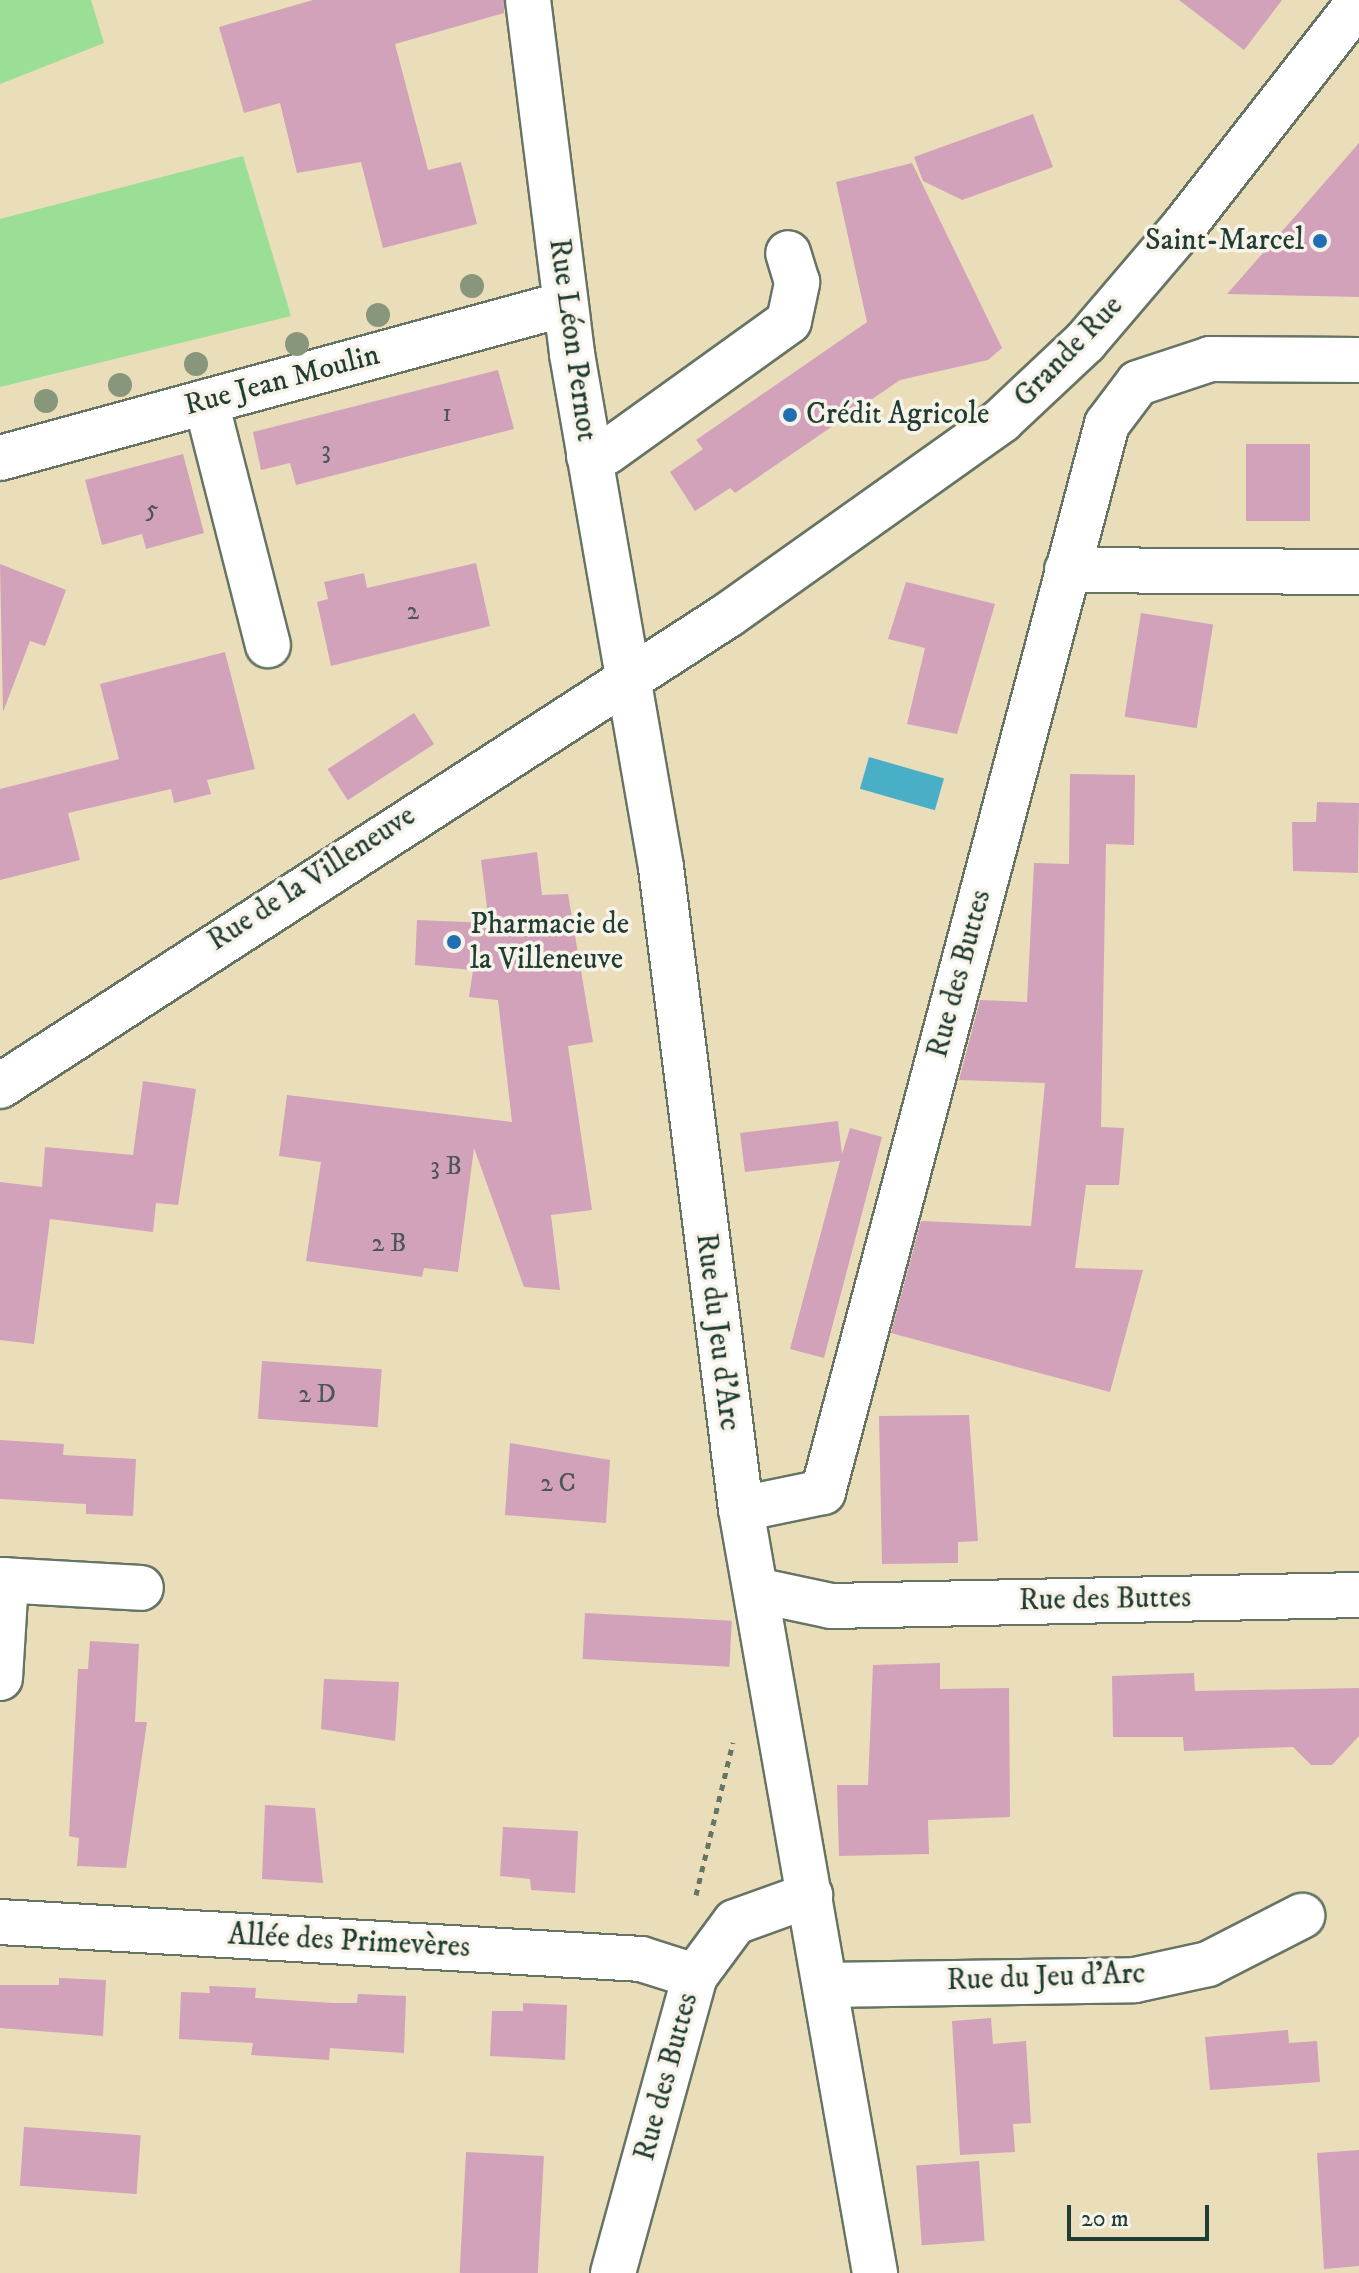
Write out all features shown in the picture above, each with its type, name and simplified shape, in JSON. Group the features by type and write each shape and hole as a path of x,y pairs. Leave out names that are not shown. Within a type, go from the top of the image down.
{"street":[{"name":"Rue Léon Pernot","path":"528,0 565,304 628,677"},
{"name":"Grande Rue","path":"628,677 1002,420 1085,342 1184,226 1359,2"},
{"path":"589,456 607,452 789,321 797,282 788,253"},
{"name":"Rue Jean Moulin","path":"0,458 565,304"},
{"name":"Rue des Buttes","path":"741,1509 823,1492 1107,424 1138,383 1210,359 1359,360"},
{"path":"206,402 268,645"},
{"path":"1067,570 1359,572"},
{"name":"Rue de la Villeneuve","path":"0,1086 628,677"},
{"name":"Rue du Jeu d'Arc","path":"628,677 661,867 741,1509 875,2273"},
{"path":"0,1678 3,1580 141,1588"},
{"name":"Rue des Buttes","path":"756,1590 831,1606 1359,1595"},
{"name":"Rue des Buttes","path":"613,2273 686,1973 735,1922 810,1895"},
{"name":"Rue du Jeu d'Arc","path":"825,1985 1135,1980 1208,1964 1302,1916"},
{"name":"Allée des Primevères","path":"0,1922 641,1959 686,1973"}],"path":[{"path":"686,1973 736,1732"}],"green space":[{"path":"0,0 91,0 104,43 0,84"},
{"path":"243,156 291,316 0,387 0,219"}],"water":[{"path":"869,757 944,778 935,810 860,789"}],"building":[{"path":"313,0 504,0 504,13 395,44 428,170 461,162 477,224 383,248 361,162 297,173 280,103 244,113 219,27"},
{"path":"1179,0 1282,0 1244,50"},
{"path":"1033,114 1053,167 962,200 923,181 914,157"},
{"path":"1359,143 1359,297 1227,294 1284,229"},
{"path":"912,163 1002,348 988,360 900,380 735,493 730,488 695,511 670,472 703,449 696,440 867,322 836,182"},
{"path":"498,370 514,429 296,485 290,463 261,470 253,432"},
{"path":"1246,444 1310,444 1310,521 1246,521"},
{"path":"183,454 204,533 146,549 142,534 102,545 85,480"},
{"path":"476,563 490,626 331,666 317,602 328,599 324,582 364,573 367,588"},
{"path":"0,564 66,590 45,646 30,641 3,712"},
{"path":"906,582 995,604 957,734 907,724 925,648 888,639"},
{"path":"1141,613 1213,624 1197,728 1125,717"},
{"path":"225,652 255,769 207,780 211,794 174,803 171,789 68,813 80,860 0,880 0,789 119,759 100,684"},
{"path":"414,713 434,744 348,800 328,769"},
{"path":"1070,774 1135,775 1134,845 1106,844 1101,1127 1124,1128 1119,1185 1086,1185 1075,1268 1143,1270 1110,1392 891,1333 921,1221 1031,1226 1045,1083 959,1080 980,1000 1027,1002 1034,863 1069,864"},
{"path":"1317,802 1359,803 1358,873 1293,871 1292,822 1316,822"},
{"path":"537,852 542,895 568,894 593,1042 568,1046 592,1210 551,1215 560,1290 524,1287 474,1148 458,1272 424,1268 422,1277 306,1261 321,1162 279,1156 287,1095 512,1122 498,1000 469,997 473,970 415,965 417,920 489,923 481,860"},
{"path":"143,1081 196,1089 178,1205 156,1203 153,1232 50,1219 34,1344 0,1340 0,1182 42,1187 45,1147 133,1155"},
{"path":"838,1121 842,1154 850,1128 882,1137 824,1358 790,1349 840,1161 745,1172 740,1133"},
{"path":"262,1361 382,1369 378,1427 258,1419"},
{"path":"969,1415 978,1541 958,1542 958,1563 882,1564 879,1416"},
{"path":"0,1440 64,1444 63,1455 136,1459 133,1516 86,1514 86,1504 0,1499"},
{"path":"510,1443 610,1460 606,1523 505,1515"},
{"path":"585,1613 732,1621 729,1667 583,1659"},
{"path":"90,1641 139,1644 135,1722 147,1722 126,1868 77,1866 79,1838 69,1836 78,1669 88,1669"},
{"path":"940,1663 940,1689 1009,1688 1010,1817 928,1820 929,1854 839,1856 837,1785 868,1785 873,1665"},
{"path":"1194,1673 1195,1691 1359,1688 1359,1736 1332,1765 1311,1765 1293,1747 1184,1751 1183,1737 1113,1737 1112,1676"},
{"path":"324,1679 399,1682 395,1741 321,1729"},
{"path":"265,1805 315,1808 323,1883 262,1879"},
{"path":"503,1827 578,1831 575,1893 531,1890 530,1879 500,1876"},
{"path":"59,1978 106,1980 103,2036 0,2028 0,1985 59,1985"},
{"path":"209,1986 256,1988 255,1998 333,2003 357,2003 358,1994 406,1996 404,2053 330,2048 329,2060 251,2055 253,2043 179,2039 181,1992 210,1993"},
{"path":"523,2003 567,2005 565,2060 490,2056 492,2011 523,2011"},
{"path":"991,2018 993,2044 1026,2041 1031,2123 1013,2124 1015,2152 960,2155 952,2021"},
{"path":"1288,2030 1289,2043 1317,2041 1320,2082 1210,2090 1205,2037"},
{"path":"24,2127 141,2135 137,2194 20,2186"},
{"path":"1359,2150 1359,2266 1324,2269 1317,2153"},
{"path":"466,2152 544,2156 538,2273 460,2273"},
{"path":"979,2161 985,2241 922,2245 916,2165"}],"place":[{"name":"Saint-Marcel","path":"1320,241"},
{"name":"Crédit Agricole","path":"790,415"},
{"name":"Pharmacie de la Villeneuve","path":"454,942"}]}
